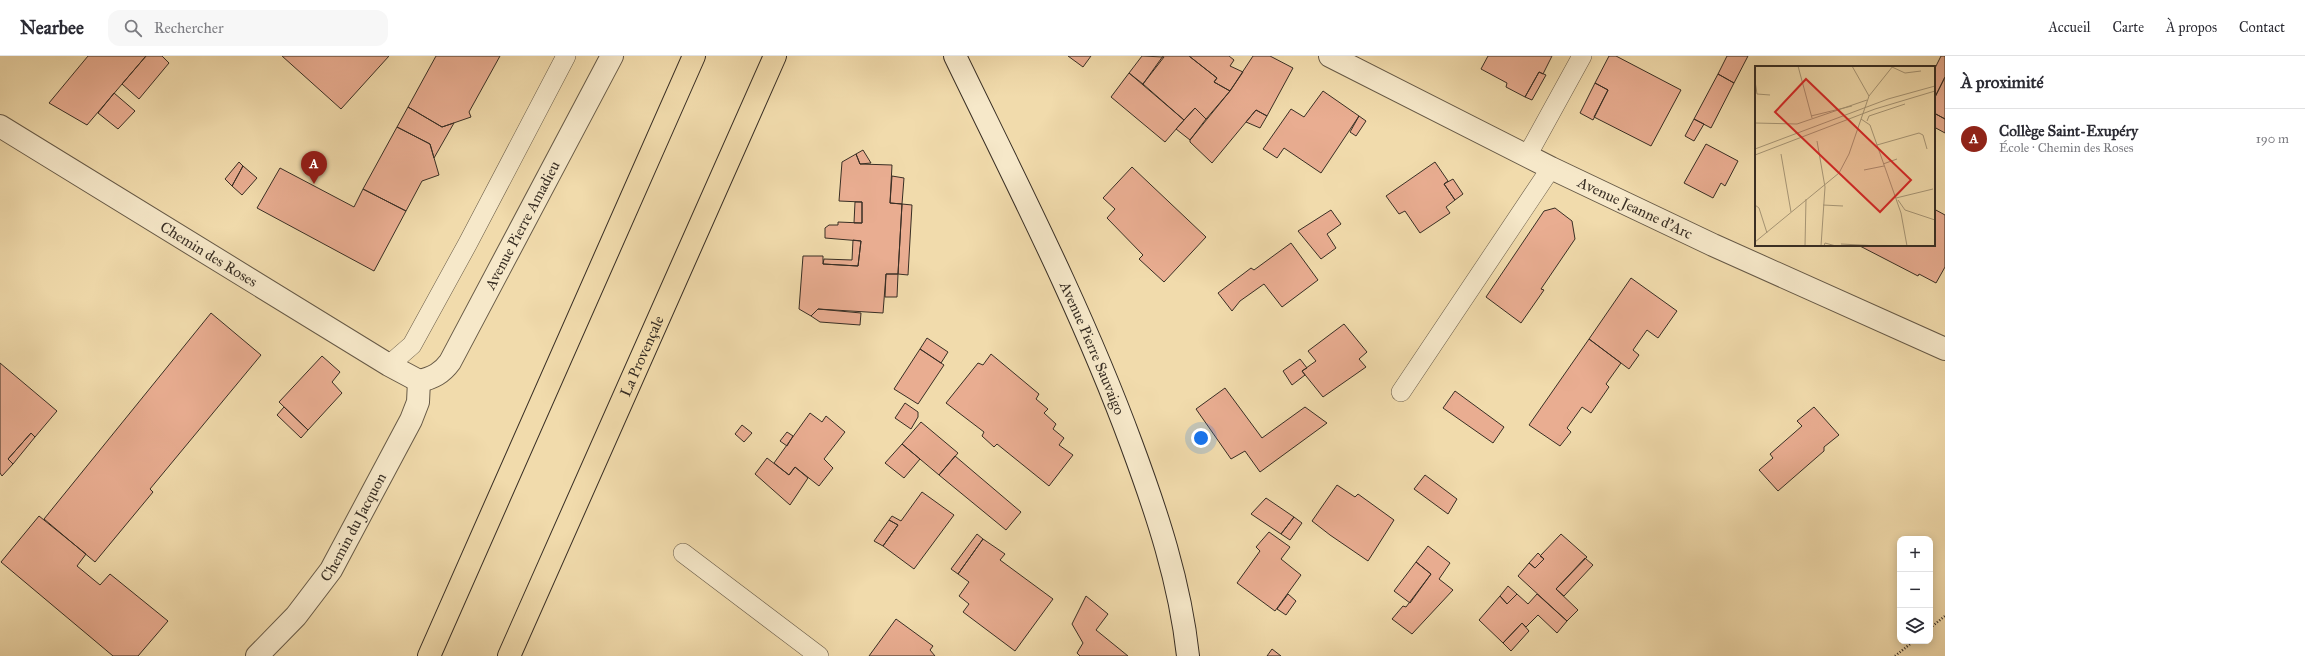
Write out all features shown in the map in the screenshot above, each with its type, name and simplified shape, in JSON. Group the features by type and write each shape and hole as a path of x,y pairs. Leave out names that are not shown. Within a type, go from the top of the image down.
{"highway":[{"path":"429,656 694,56"},
{"name":"La Provençale","path":"509,656 775,56"}],"street":[{"name":"Avenue Pierre Amadieu","path":"419,381 432,378 443,371 450,362 612,56"},
{"name":"Avenue Pierre Sauvaigo","path":"955,56 1056,264 1108,383 1155,509 1178,590 1188,656"},
{"name":"Avenue Jeanne d'Arc","path":"1330,56 1551,168 1763,268 1945,349"},
{"name":"Chemin des Roses","path":"0,126 389,365 419,381"},
{"name":"Chemin du Jacquon","path":"257,656 296,616 331,570 411,420 418,402 419,381"}],"lane":[{"path":"389,365 412,345 468,244 566,56"},
{"path":"1527,156 1582,56"},
{"path":"1401,392 1551,168"},
{"path":"683,553 819,656"}],"path":[{"path":"1933,626 1945,616"},
{"path":"1895,656 1910,644"}],"building":[{"path":"88,56 146,56 87,125 49,103"},
{"path":"146,56 162,56 169,63 139,99 122,84"},
{"path":"282,56 389,56 341,109"},
{"path":"436,56 500,56 469,112 471,117 442,127 408,107"},
{"path":"1068,56 1091,56 1083,67"},
{"path":"1142,56 1164,57 1143,84 1129,73"},
{"path":"1163,56 1189,56 1217,78 1214,82 1230,91 1206,119 1195,108 1184,120 1143,84"},
{"path":"1189,56 1229,56 1234,60 1230,66 1243,72 1230,91 1214,82 1217,78"},
{"path":"1253,56 1270,56 1293,68 1267,116 1256,110 1212,163 1190,142 1190,140 1230,91"},
{"path":"1488,56 1552,56 1543,74 1539,72 1525,97 1506,87 1507,83 1481,69"},
{"path":"1609,56 1616,56 1681,90 1651,146 1594,117 1608,90 1595,83"},
{"path":"1727,56 1748,56 1734,83 1718,74"},
{"path":"1941,56 1945,56 1945,77 1935,97 1935,68"},
{"path":"1539,72 1546,75 1532,100 1525,97"},
{"path":"1129,73 1184,120 1165,142 1111,97"},
{"path":"1718,74 1734,83 1711,128 1694,119"},
{"path":"1945,77 1945,119 1935,114 1935,97"},
{"path":"1595,83 1608,90 1593,120 1580,113"},
{"path":"1323,91 1359,116 1321,173 1284,148 1277,158 1263,149 1291,109 1304,117"},
{"path":"114,93 135,111 118,129 98,113"},
{"path":"408,107 442,127 454,123 434,158 430,144 397,127"},
{"path":"1195,108 1206,119 1190,140 1176,129"},
{"path":"1256,110 1267,116 1260,128 1246,122"},
{"path":"1935,114 1945,119 1945,133 1935,128"},
{"path":"1359,116 1366,121 1356,136 1350,132"},
{"path":"1694,119 1704,124 1694,141 1685,136"},
{"path":"397,127 430,144 439,175 422,181 406,211 363,189"},
{"path":"1706,144 1738,161 1725,186 1721,183 1713,198 1684,183"},
{"path":"863,150 871,163 860,164 856,154"},
{"path":"856,154 860,164 892,165 890,203 902,204 898,274 886,274 883,313 818,309 811,316 799,309 803,256 823,256 823,264 858,266 861,241 825,238 825,228 829,225 838,225 838,222 862,223 862,202 839,201 842,162"},
{"path":"239,162 243,166 232,186 225,179"},
{"path":"1435,162 1448,181 1444,184 1455,200 1446,207 1450,213 1420,233 1405,211 1399,214 1386,196"},
{"path":"243,166 257,178 242,195 232,186"},
{"path":"1132,167 1206,237 1164,282 1139,259 1143,255 1107,218 1115,209 1103,198"},
{"path":"280,168 354,207 363,189 406,211 374,271 257,208"},
{"path":"892,176 904,178 902,204 890,203"},
{"path":"1453,179 1463,194 1455,200 1444,184"},
{"path":"855,202 862,202 862,223 854,223"},
{"path":"902,204 912,205 908,275 898,274"},
{"path":"1555,208 1572,221 1575,239 1541,289 1544,290 1521,323 1486,297 1544,211"},
{"path":"1331,210 1341,224 1327,234 1336,248 1321,259 1298,231"},
{"path":"1935,210 1945,215 1945,267 1936,283 1919,274 1918,276 1860,246 1935,246"},
{"path":"853,240 861,241 858,266 823,264 824,259 852,260"},
{"path":"1291,243 1318,280 1282,307 1264,284 1240,301 1232,311 1218,293 1251,268 1254,270"},
{"path":"886,274 898,274 897,297 885,297"},
{"path":"1631,278 1677,311 1658,338 1647,330 1633,350 1639,355 1629,369 1589,339"},
{"path":"818,309 861,313 860,325 820,322 811,316"},
{"path":"211,313 261,355 150,489 153,492 95,562 44,519"},
{"path":"1344,324 1367,352 1359,359 1366,367 1323,397 1302,371 1316,361 1308,351"},
{"path":"927,338 948,352 941,363 920,349"},
{"path":"1589,339 1621,363 1606,384 1609,387 1591,413 1582,407 1567,428 1571,432 1560,446 1529,425"},
{"path":"920,349 944,365 918,404 894,389"},
{"path":"991,354 1039,394 1036,399 1048,409 1044,413 1056,424 1053,429 1064,438 1059,445 1073,455 1049,486 997,444 994,447 982,436 984,432 946,403 978,363 983,365"},
{"path":"322,356 340,372 332,382 342,393 308,430 279,402"},
{"path":"1300,359 1307,368 1302,371 1305,375 1292,385 1283,371"},
{"path":"0,363 57,411 35,437 31,433 8,459 13,464 2,476 0,473"},
{"path":"1225,388 1262,438 1305,407 1327,423 1260,472 1245,451 1231,459 1196,409"},
{"path":"1455,391 1504,427 1493,443 1443,408"},
{"path":"905,403 918,412 918,417 911,429 895,418"},
{"path":"284,407 308,430 301,438 277,415"},
{"path":"1814,407 1839,435 1824,447 1824,451 1778,491 1759,470 1773,458 1770,454 1802,426 1797,421"},
{"path":"810,413 822,422 826,416 845,432 824,459 833,468 819,486 795,467 789,475 774,463"},
{"path":"921,422 958,453 939,475 902,444"},
{"path":"742,425 752,433 744,442 735,434"},
{"path":"787,432 793,436 787,446 780,441"},
{"path":"31,433 35,437 13,464 8,459"},
{"path":"902,444 920,459 904,478 885,463"},
{"path":"955,456 1021,512 1006,530 939,475"},
{"path":"767,458 789,475 795,467 808,478 790,505 755,474"},
{"path":"1425,475 1457,499 1448,514 1414,489"},
{"path":"1337,485 1355,497 1358,494 1394,520 1368,561 1312,521"},
{"path":"922,492 954,515 914,569 883,546 898,525 889,520 892,516 901,521"},
{"path":"1266,498 1294,517 1281,534 1251,514"},
{"path":"39,516 86,554 77,566 100,585 110,574 168,621 138,656 113,656 1,562"},
{"path":"1294,517 1302,523 1290,540 1281,534"},
{"path":"889,520 898,525 883,546 874,541"},
{"path":"1269,532 1290,547 1281,559 1301,575 1275,611 1237,583 1260,551 1256,547"},
{"path":"977,534 983,539 958,574 951,569"},
{"path":"1561,534 1587,557 1556,589 1578,610 1567,621 1518,576 1529,563 1535,568 1544,559 1540,556"},
{"path":"983,539 1005,554 1000,560 1053,599 1015,651 963,612 969,604 959,596 969,582 958,574"},
{"path":"1428,546 1450,563 1439,579 1453,590 1412,634 1392,619 1403,606 1406,607 1431,574 1416,562"},
{"path":"1538,553 1544,559 1535,568 1529,563"},
{"path":"1585,558 1593,565 1564,596 1556,589"},
{"path":"1416,562 1431,574 1410,603 1394,591"},
{"path":"1508,586 1517,594 1507,604 1500,596"},
{"path":"1288,594 1296,601 1286,615 1277,609"},
{"path":"1517,594 1528,604 1537,594 1567,621 1557,633 1538,615 1526,627 1522,623 1503,643 1479,620 1500,596 1507,604"},
{"path":"1086,596 1108,614 1096,630 1128,656 1080,656 1077,653 1083,643 1072,624"},
{"path":"896,619 933,646 930,650 935,656 869,656"},
{"path":"1522,623 1529,631 1511,651 1503,643"},
{"path":"1272,649 1281,656 1267,656"}],"place":[{"name":"Collège Saint-Exupéry","path":"314,184"}]}
